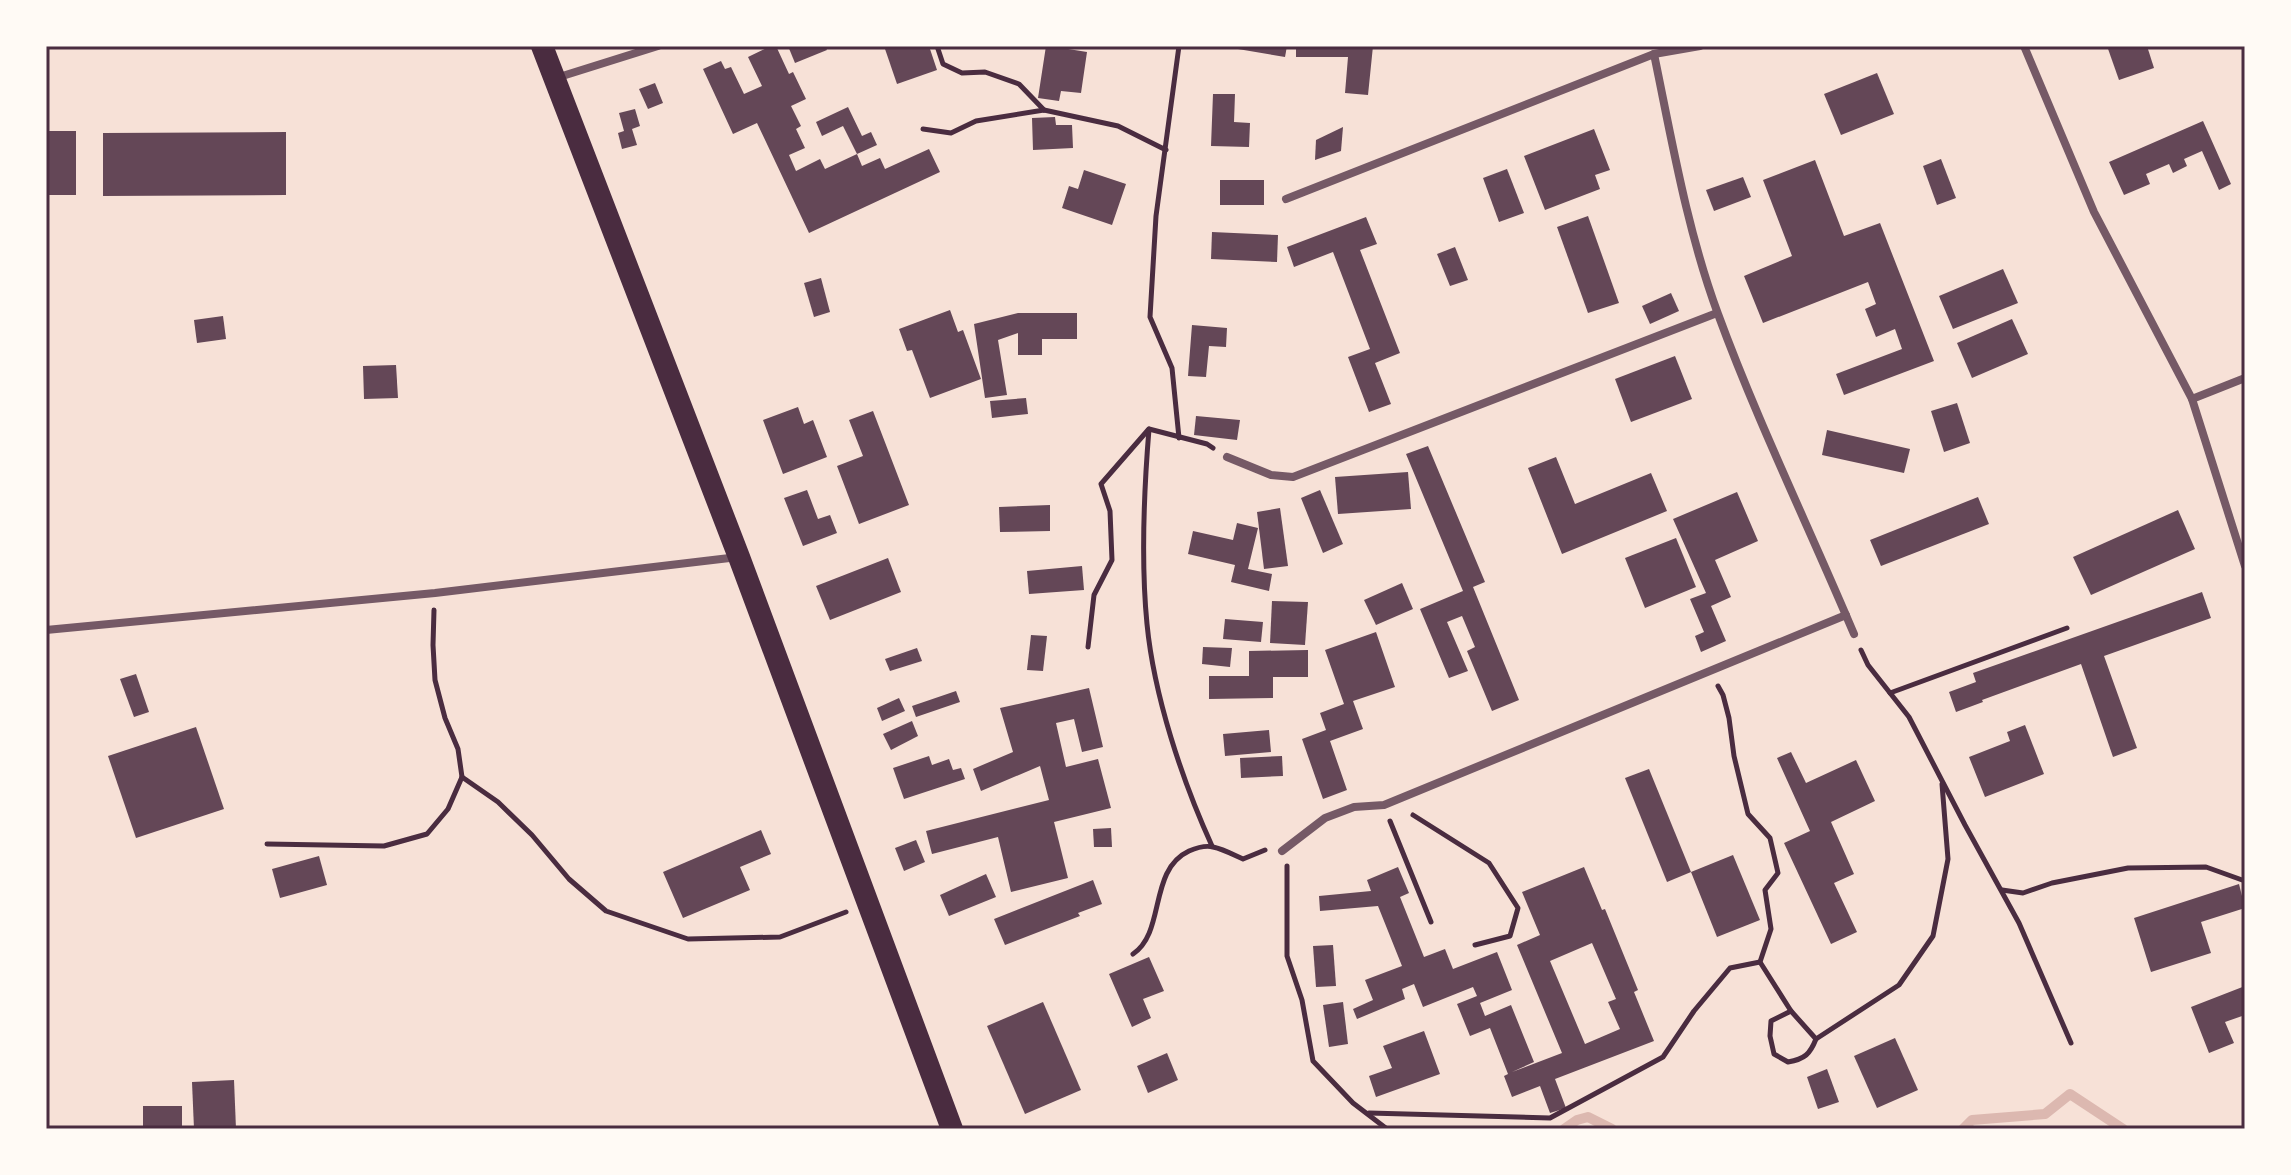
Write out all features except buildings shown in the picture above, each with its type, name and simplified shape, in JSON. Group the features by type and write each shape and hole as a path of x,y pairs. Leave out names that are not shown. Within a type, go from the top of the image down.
{"highway":[{"path":"542,46 739,557 952,1129"}],"street":[{"path":"555,78 658,46"},
{"path":"1286,199 1654,54 1700,46"},
{"path":"2024,46 2094,212 2192,399 2245,566"},
{"path":"1654,54 1683,197 1717,313 1854,634"},
{"path":"1227,457 1271,475 1293,477 1717,313"},
{"path":"2192,399 2245,378"},
{"path":"46,630 435,593 739,557"},
{"path":"1282,851 1325,818 1354,807 1388,803 1846,615"}],"path":[{"path":"937,46 943,64 962,73 985,72 1019,84 1044,110"},
{"path":"1179,46 1156,216 1150,317 1172,368 1179,438"},
{"path":"923,129 951,133 976,121 1044,110 1118,126 1166,150"},
{"path":"1149,429 1207,444 1227,457"},
{"path":"1088,647 1094,595 1112,560 1110,511 1101,484 1149,429"},
{"path":"1149,429 1145,603 1152,659 1165,714 1196,811 1212,846"},
{"path":"267,844 384,846 427,834 448,809 462,777 458,749 445,718 435,680 435,593"},
{"path":"1890,693 2067,628"},
{"path":"1854,634 1868,665 1909,717 2019,923 2071,1043"},
{"path":"1709,671 1723,695 1748,814 1770,838 1778,873 1765,890 1771,929 1760,962"},
{"path":"462,777 498,802 532,835 569,879 606,911 688,939 780,937 870,904"},
{"path":"1791,1011 1771,1021 1770,1036 1774,1054 1788,1062 1800,1060 1810,1053 1816,1039 1899,985 1933,936 1948,859 1941,779"},
{"path":"1388,803 1431,922"},
{"path":"1388,803 1444,833 1489,863 1518,908 1510,936 1475,945"},
{"path":"1133,954 1139,950 1154,919 1165,875 1180,855 1196,848 1212,846 1243,859 1268,848 1282,851 1287,867 1287,956 1302,1000 1313,1061 1353,1103 1387,1129"},
{"path":"2001,890 2023,893 2052,883 2128,868 2206,867 2245,881"},
{"path":"1760,962 1791,1011 1816,1039"},
{"path":"1368,1113 1550,1118 1663,1057 1694,1011 1730,968 1760,962"}],"waterway":[{"path":"1963,1129 1972,1120 2045,1114 2070,1094 2123,1129"},
{"path":"1564,1129 1588,1117 1612,1129"}]}
